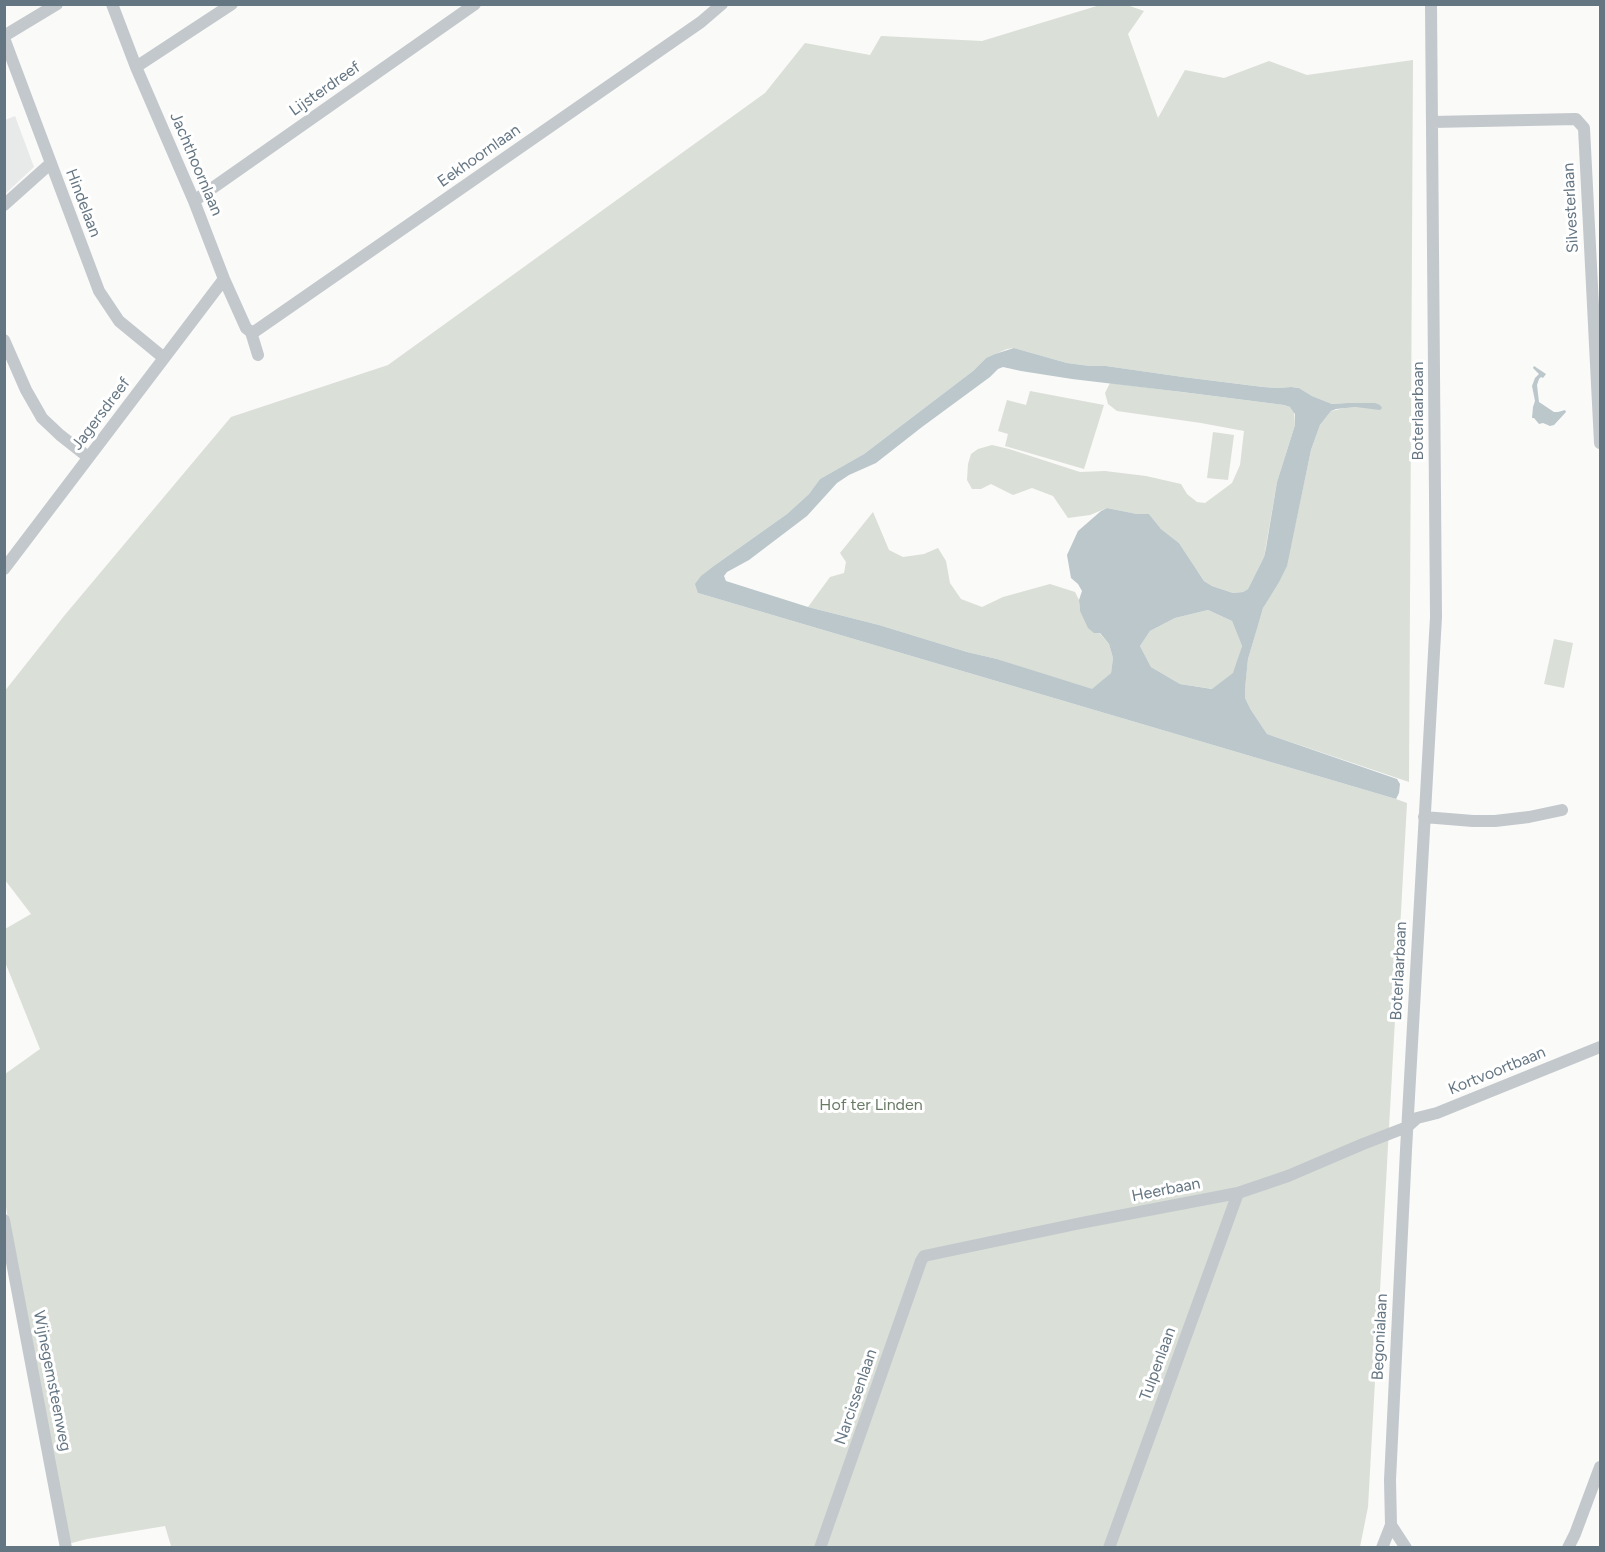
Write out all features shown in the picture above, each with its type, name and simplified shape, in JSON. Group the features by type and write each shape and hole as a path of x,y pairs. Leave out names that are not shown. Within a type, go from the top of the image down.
{"street":[{"path":"4,37 57,4"},
{"name":"Jachthoornlaan","path":"112,4 224,279 246,327 252,332 258,355"},
{"path":"136,67 232,4"},
{"name":"Lijsterdreef","path":"194,201 475,4"},
{"name":"Eekhoornlaan","path":"252,332 701,22 722,4"},
{"name":"Boterlaarbaan","path":"1407,1127 1436,617 1431,4"},
{"name":"Hindelaan","path":"4,37 99,291 119,321 164,358"},
{"name":"Silvesterlaan","path":"1432,122 1576,118 1584,128 1600,443"},
{"path":"4,205 51,163"},
{"name":"Jagersdreef","path":"6,563 224,279"},
{"path":"4,340 26,390 42,418 88,457"},
{"path":"1424,817 1495,821 1562,810"},
{"name":"Kortvoortbaan","path":"1407,1127 1417,1118 1437,1113 1600,1047"},
{"name":"Heerbaan","path":"922,1258 1069,1225 1238,1192 1288,1176 1407,1127"},
{"name":"Begonialaan","path":"1382,1548 1391,1525 1390,1480 1407,1127"},
{"name":"Tulpenlaan","path":"1109,1548 1238,1192"},
{"name":"Wijnegemsteenweg","path":"4,1220 66,1548"},
{"name":"Narcissenlaan","path":"820,1548 922,1258"},
{"path":"1568,1548 1600,1467"},
{"path":"1391,1525 1406,1548"}],"shaded area":[{"path":"15,116 34,167 5,194 5,120"},
{"path":"1014,348 1067,363 1263,387 1299,388 1332,404 1375,403 1380,405 1382,408 1380,410 1356,407 1336,409 1331,411 1320,425 1311,450 1287,566 1263,608 1248,659 1245,698 1267,734 1397,779 1400,784 1396,799 698,593 695,584 701,576 787,514 809,494 820,479 864,454 973,371 986,358","holes":["1003,367 1072,379 1290,407 1295,414 1295,425 1277,482 1264,557 1248,589 1233,593 1204,581 1179,543 1161,529 1149,514 1107,508 1101,511 1078,531 1067,555 1071,578 1082,591 1079,600 1080,611 1088,628 1094,633 1100,633 1109,644 1113,658 1111,673 1092,689 997,659 808,607 726,581 724,576 727,572 749,560 807,516 837,483 876,463","1208,610 1232,621 1242,646 1233,673 1212,689 1180,684 1151,667 1140,646 1150,631 1175,618"]},
{"path":"1534,366 1546,374 1539,379 1537,385 1539,402 1554,412 1565,410 1566,412 1554,425 1539,424 1532,418 1535,401 1532,386 1539,374 1533,368"}],"green space":[{"name":"Hof ter Linden","path":"1100,5 1127,5 1144,11 1128,34 1158,118 1185,70 1224,78 1269,61 1307,75 1413,60 1409,782 1267,734 1245,698 1248,659 1263,608 1291,545 1311,450 1320,425 1331,411 1356,407 1347,403 1332,404 1299,388 1263,387 1067,363 1014,348 1007,349 986,358 973,371 864,454 820,479 809,494 787,514 718,563 698,593 1407,803 1368,1507 1360,1547 170,1548 165,1526 68,1544 5,1202 5,1074 40,1049 5,962 5,929 31,914 5,880 4,692 64,616 231,417 388,365 765,93 805,43 870,55 881,36 982,41"},
{"path":"1110,383 1284,405 1294,410 1295,425 1277,482 1264,557 1248,589 1233,593 1204,581 1179,543 1161,529 1149,514 1107,508 1090,515 1068,518 1053,496 1032,488 1013,495 991,484 981,489 972,489 967,480 971,454 978,449 992,445 1080,472 1105,471 1146,476 1181,484 1187,494 1197,502 1205,503 1232,483 1240,465 1244,431 1117,411 1108,404 1105,393"},
{"path":"1030,391 1104,405 1084,469 1005,446 1008,434 998,431 1007,400 1026,405"},
{"path":"1213,432 1234,435 1228,480 1207,478"},
{"path":"873,512 889,550 903,557 924,554 938,548 946,561 950,583 961,599 982,607 1003,597 1050,584 1075,592 1079,600 1080,611 1109,644 1113,658 1111,673 1092,690 997,659 808,607 830,577 844,573 846,562 840,553"},
{"path":"1208,610 1232,621 1242,646 1234,673 1213,689 1180,684 1151,667 1140,646 1150,631 1175,618"},
{"path":"1554,639 1573,643 1564,688 1544,684"}]}
